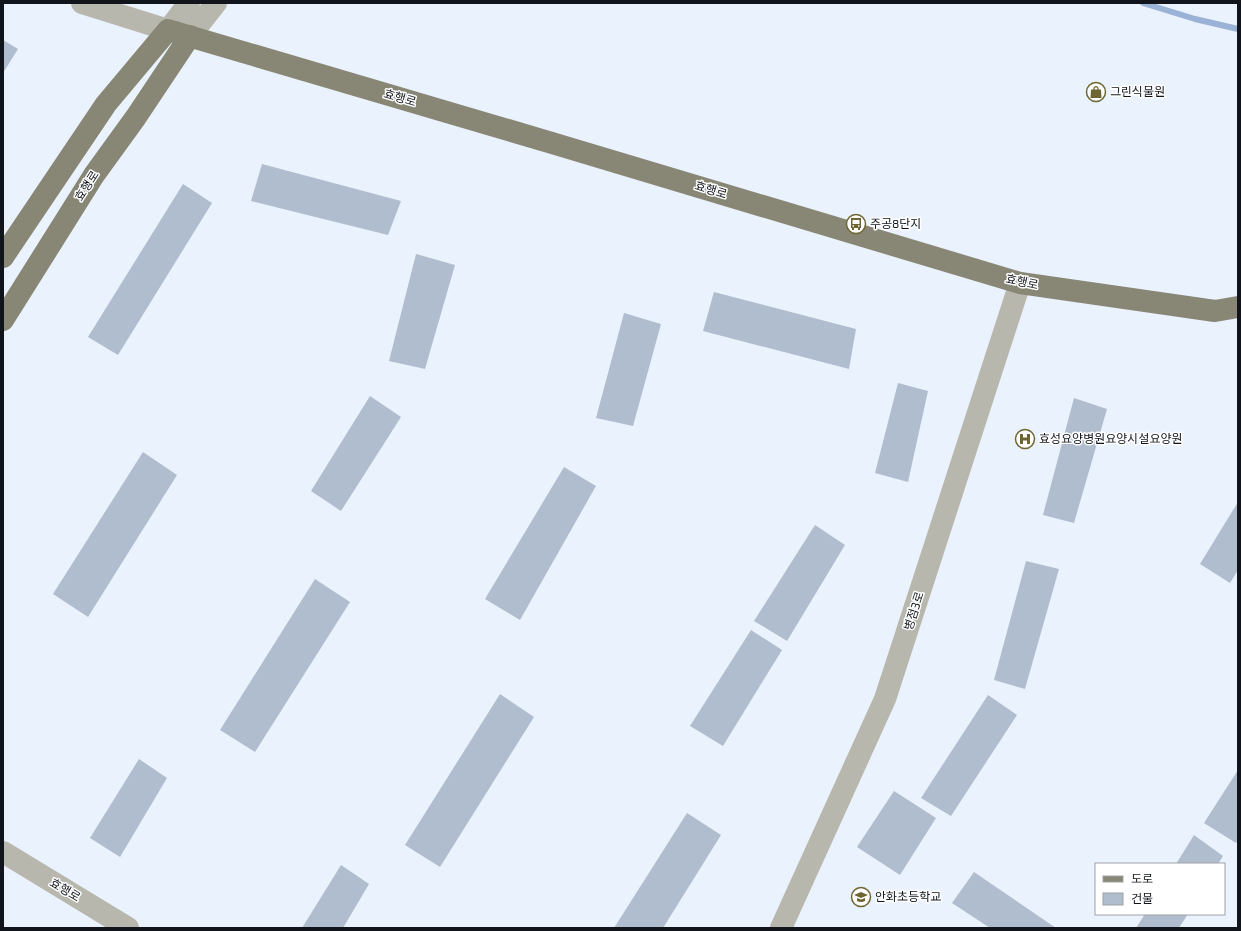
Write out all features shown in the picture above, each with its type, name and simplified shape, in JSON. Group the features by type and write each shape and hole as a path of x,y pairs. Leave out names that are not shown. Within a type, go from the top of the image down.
{"main road":[{"name":"효행로","path":"168,30 1020,283 1215,312 1238,307"},
{"path":"3,257 106,104 168,30"},
{"name":"효행로","path":"3,320 94,174 136,117 190,36"}],"street":[{"path":"82,3 168,30 189,3"},
{"path":"190,36 216,3"},
{"name":"병점3로","path":"781,928 885,698 1020,283"},
{"name":"효행로","path":"3,852 128,928"}],"building":[{"path":"3,40 18,49 3,73"},
{"path":"262,164 401,201 388,235 251,201"},
{"path":"183,184 212,203 118,355 88,337"},
{"path":"416,254 455,265 425,369 389,361"},
{"path":"714,292 856,329 849,369 703,331"},
{"path":"624,313 661,324 633,426 596,418"},
{"path":"898,383 928,391 908,482 875,473"},
{"path":"370,396 401,417 341,511 311,491"},
{"path":"1074,398 1107,409 1074,523 1043,515"},
{"path":"143,452 177,475 88,617 53,594"},
{"path":"564,467 596,486 520,620 485,599"},
{"path":"1238,502 1238,570 1230,583 1200,564"},
{"path":"815,525 845,545 787,641 754,621"},
{"path":"1026,561 1059,569 1025,689 994,680"},
{"path":"315,579 350,602 255,752 220,730"},
{"path":"751,630 782,650 723,746 690,726"},
{"path":"500,694 534,717 440,867 405,845"},
{"path":"988,695 1017,715 951,816 921,798"},
{"path":"139,759 167,778 120,857 90,838"},
{"path":"1238,770 1238,840 1236,843 1204,823"},
{"path":"894,791 936,818 900,875 857,847"},
{"path":"687,813 721,835 663,928 614,928"},
{"path":"1194,835 1223,856 1219,863 1177,863"},
{"path":"341,865 369,884 343,928 302,928"},
{"path":"974,872 1056,928 990,928 952,903"},
{"path":"1144,915 1187,915 1179,928 1136,928"}],"waterway":[{"path":"1143,3 1195,19 1238,29"}],"place":[{"name":"그린식물원","path":"1096,92"},
{"name":"주공8단지","path":"856,224"},
{"name":"효성요양병원요양시설요양원","path":"1025,439"},
{"name":"안화초등학교","path":"861,897"}]}
